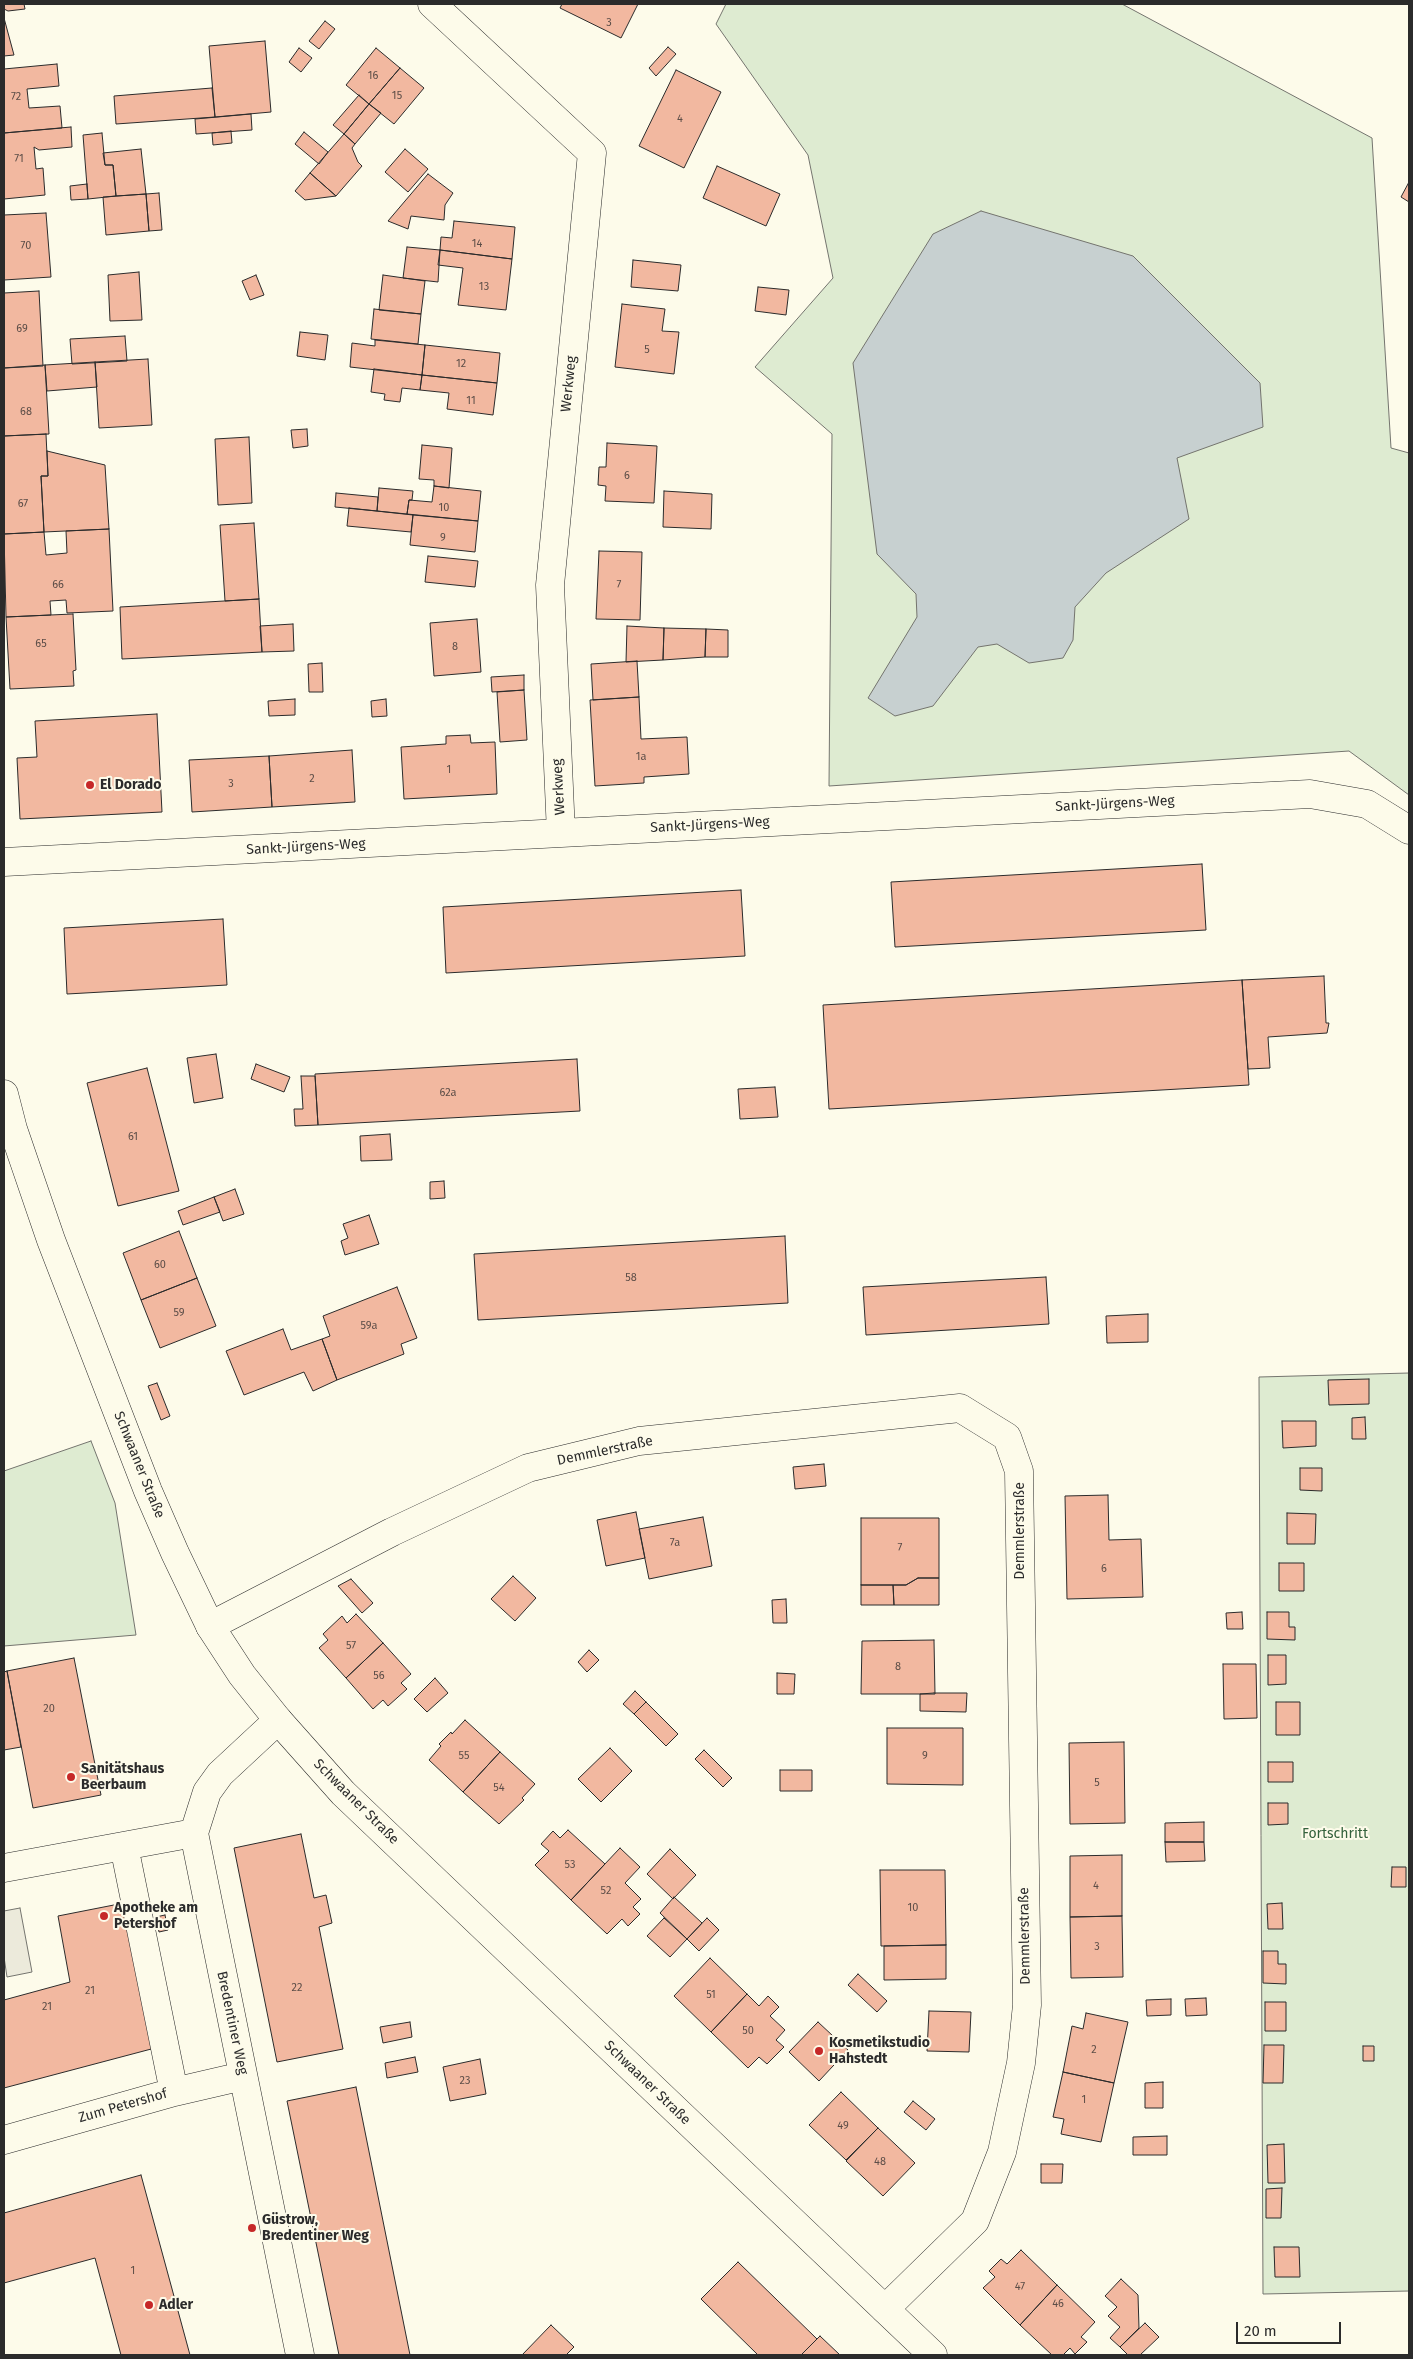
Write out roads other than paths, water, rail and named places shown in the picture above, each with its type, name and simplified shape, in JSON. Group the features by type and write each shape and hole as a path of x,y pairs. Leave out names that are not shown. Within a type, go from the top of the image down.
{"street":[{"name":"Werkweg","path":"432,4 592,153 550,585 561,833"},
{"name":"Sankt-Jürgens-Weg","path":"4,862 1310,794 1367,804 1409,830"},
{"name":"Schwaaner Straße","path":"4,1094 13,1129 51,1240 148,1491 210,1626 242,1675 278,1720 343,1792 933,2355"},
{"name":"Demmlerstraße","path":"210,1626 392,1532 528,1468 639,1441 960,1408 1007,1437 1019,1471 1027,2005 1021,2063 1002,2152 975,2221 885,2309"},
{"name":"Bredentiner Weg","path":"278,1720 220,1774 207,1792 194,1833 300,2355"},
{"path":"4,1868 194,1833"},
{"path":"124,1846 174,2092"},
{"name":"Zum Petershof","path":"4,2140 174,2092 243,2076"}],"place":[{"name":"El Dorado","path":"90,785"},
{"name":"Sanitätshaus Beerbaum","path":"71,1777"},
{"name":"Apotheke am Petershof","path":"104,1916"},
{"name":"Kosmetikstudio Hahstedt","path":"819,2051"},
{"name":"Güstrow, Bredentiner Weg","path":"252,2228"},
{"name":"Adler","path":"149,2305"}],"park label":[{"name":"Fortschritt","path":"1335,1834"}]}
